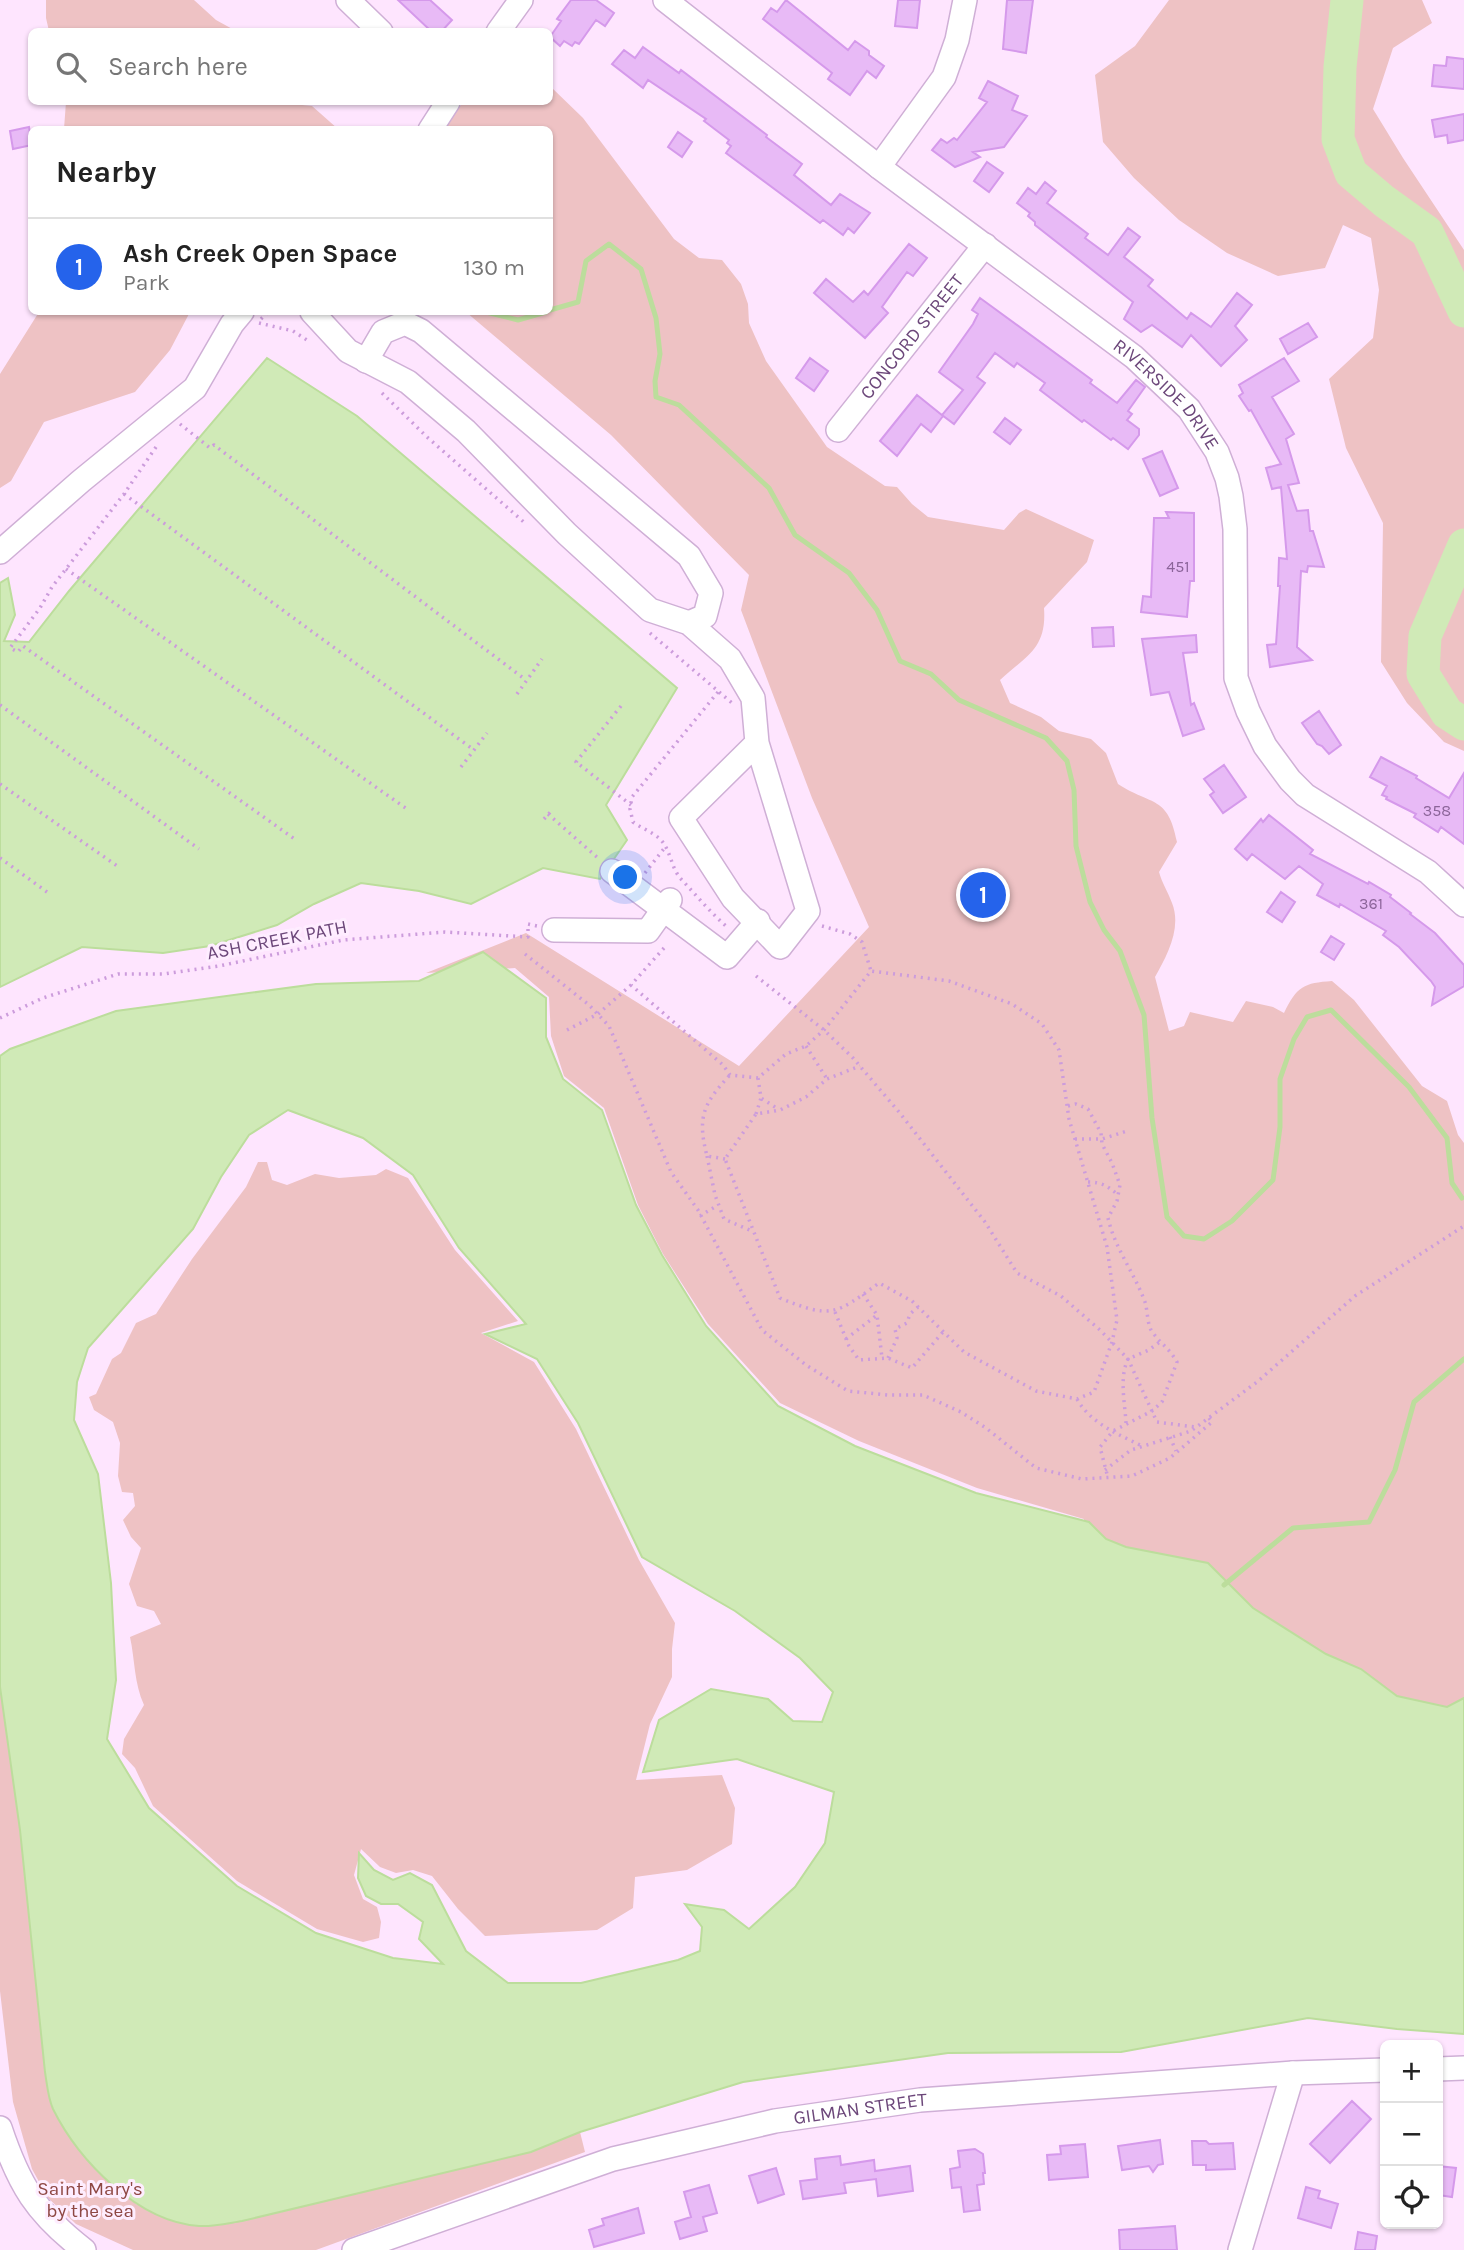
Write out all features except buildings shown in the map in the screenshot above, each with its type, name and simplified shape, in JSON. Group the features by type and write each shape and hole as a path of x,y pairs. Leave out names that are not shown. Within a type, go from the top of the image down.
{"street":[{"path":"348,0 377,28"},
{"path":"501,28 521,0"},
{"name":"RIVERSIDE DRIVE","path":"664,0 879,167 1134,357 1173,393 1200,423 1217,452 1231,496 1235,529 1236,678 1265,746 1290,780 1305,795 1427,872 1464,905"},
{"path":"879,167 944,77 957,40 965,0"},
{"path":"433,126 446,105"},
{"name":"CONCORD STREET","path":"838,430 985,245"},
{"path":"0,552 81,481 195,388 232,324 240,315"},
{"path":"315,315 348,351 408,382 456,423 567,534 650,610 689,623 730,659 753,698 756,733 808,911 780,947 758,921 733,898 681,818 756,733"},
{"path":"366,361 383,332 405,323 421,331 689,556 711,593 705,616 689,623"},
{"path":"612,871 667,905 727,957 758,921"},
{"path":"554,930 648,931 667,905"},
{"path":"1443,2069 1464,2068"},
{"name":"GILMAN STREET","path":"355,2250 613,2159 775,2121 920,2100 1293,2073 1380,2070"},
{"path":"1240,2250 1293,2073"},
{"path":"0,2128 22,2185 38,2209 84,2250"}],"path":[{"path":"265,315 257,323 293,331 312,343"},
{"path":"381,392 427,437 533,530"},
{"path":"171,430 177,422 210,448 214,444 526,680"},
{"path":"158,445 10,648 18,652 23,646 296,840"},
{"path":"124,494 474,750"},
{"path":"66,569 407,809"},
{"path":"647,630 756,733"},
{"path":"517,694 542,659"},
{"path":"0,705 199,849"},
{"path":"621,706 576,762 631,805"},
{"path":"461,767 487,733"},
{"path":"0,785 120,868"},
{"path":"544,819 553,808"},
{"path":"548,814 612,871"},
{"path":"641,878 666,846"},
{"path":"0,858 47,892"},
{"path":"808,911 822,926 850,934 862,942 872,971"},
{"name":"ASH CREEK PATH","path":"0,1018 43,998 118,974 164,974 219,966 343,940 445,932 528,937 528,924 554,930"},
{"path":"567,1030 597,1014 632,985 664,948"},
{"path":"525,954 589,1005 609,1026 671,1172 701,1216 762,1330 806,1365 848,1391 922,1395 961,1412 986,1428 1036,1468 1082,1479 1132,1476 1170,1458 1212,1422 1209,1418"},
{"path":"632,985 723,1065 730,1075 758,1079 786,1054 806,1046 824,1030 872,971"},
{"path":"725,1159 780,1298 810,1311 835,1312 879,1283 918,1306 964,1352 1036,1391 1077,1399 1094,1392 1117,1320 1107,1247 1075,1139 1059,1050 1042,1024 1012,1004 949,981 872,971"},
{"path":"756,976 824,1030 860,1066 985,1222 1017,1273 1060,1296 1129,1359 1157,1422 1195,1427"},
{"path":"806,1046 827,1079"},
{"path":"755,1114 780,1110 806,1097 827,1079 860,1066"},
{"path":"730,1075 711,1096 701,1132 718,1205 724,1219 753,1231"},
{"path":"725,1159 755,1114 761,1098 758,1079"},
{"path":"761,1098 780,1110"},
{"path":"1068,1106 1076,1104 1088,1109 1101,1133 1102,1144 1120,1185 1108,1218 1115,1243 1128,1263 1146,1306 1151,1332 1168,1348 1177,1362 1162,1402 1152,1411 1113,1432 1100,1447 1108,1478"},
{"path":"1075,1139 1102,1139 1127,1131"},
{"path":"707,1156 725,1159"},
{"path":"1088,1182 1100,1182 1118,1195"},
{"path":"701,1216 718,1205"},
{"path":"1097,1214 1109,1222"},
{"path":"1105,1470 1130,1450 1191,1431 1257,1382 1355,1296 1464,1226"},
{"path":"863,1294 877,1315 882,1359"},
{"path":"888,1358 897,1338 895,1329 907,1322 918,1306"},
{"path":"835,1312 846,1339 859,1360 888,1358 912,1368 943,1332"},
{"path":"846,1339 877,1315"},
{"path":"1126,1423 1123,1380 1129,1359 1161,1341"},
{"path":"1077,1399 1084,1411 1113,1432 1142,1446"},
{"path":"1170,1437 1176,1452"}],"green space":[{"path":"46,0 194,0 216,20 231,28 48,28"},
{"path":"1169,0 1422,0 1432,23 1393,48 1373,109 1464,250 1464,751 1444,742 1407,703 1381,662 1383,523 1346,448 1329,379 1373,338 1379,290 1371,238 1343,225 1325,268 1278,276 1227,253 1179,220 1134,178 1103,142 1095,75 1135,46"},
{"path":"553,89 583,118 674,239 699,258 722,260 741,284 748,304 749,323 766,361 827,447 885,486 897,487 928,517 1004,530 1026,509 1094,540 1087,562 1044,608 1042,633 1033,650 1000,680 1010,703 1041,717 1059,731 1091,739 1106,753 1118,784 1157,804 1169,816 1177,842 1159,872 1175,912 1175,922 1168,951 1155,977 1169,1031 1184,1026 1190,1012 1233,1022 1246,1001 1273,1007 1284,1013 1302,988 1332,981 1354,1000 1422,1086 1447,1101 1458,1135 1464,1143 1464,1712 1398,1708 1083,1531 1084,1519 977,1488 859,1441 780,1403 708,1324 663,1254 638,1205 604,1108 564,1076 551,1036 549,997 515,968 426,973 526,933 739,1066 869,927 812,798 741,610 749,575 611,435 470,315 553,315 553,126 446,126 461,105 553,105"},
{"path":"66,105 302,105 312,106 335,126 64,126"},
{"path":"37,315 188,315 170,350 135,392 44,422 11,481 0,488 0,374"},
{"path":"258,1162 267,1162 272,1180 287,1185 315,1174 339,1178 376,1175 386,1169 408,1178 455,1250 518,1321 481,1333 534,1362 576,1429 639,1560 675,1623 672,1677 650,1724 636,1780 722,1775 735,1808 732,1844 687,1870 635,1877 633,1908 597,1930 485,1936 458,1909 432,1876 413,1870 396,1873 380,1867 361,1849 354,1875 363,1899 377,1907 381,1922 379,1938 363,1942 317,1929 237,1881 153,1806 135,1768 122,1754 124,1739 144,1705 136,1680 130,1637 161,1624 154,1611 137,1606 129,1584 141,1548 131,1537 123,1520 135,1506 133,1493 122,1492 118,1476 120,1443 113,1422 94,1410 89,1397 96,1394 112,1359 121,1353 136,1323 156,1314 192,1259 246,1187"},
{"name":"Saint Mary's by the sea","path":"0,1687 20,1830 45,2072 52,2106 111,2183 136,2204 164,2217 199,2226 242,2221 531,2152 580,2132 585,2152 316,2250 133,2250 76,2224 48,2198 32,2169 13,2102 0,1991"}],"shaded area":[{"path":"267,358 357,416 677,688 606,805 627,840 600,879 543,868 471,904 419,891 361,883 314,904 277,925 210,946 163,953 82,947 0,987 0,583 8,578 15,615 4,641 29,642"},
{"path":"483,952 546,998 546,1037 563,1079 602,1110 636,1205 662,1255 706,1326 778,1406 855,1446 976,1493 1089,1522 1106,1539 1126,1547 1208,1563 1253,1608 1326,1654 1361,1669 1397,1696 1447,1707 1464,1698 1464,2034 1308,2018 1121,2052 948,2053 743,2082 580,2132 531,2152 242,2221 215,2225 199,2226 176,2222 154,2213 113,2186 95,2168 64,2129 49,2096 20,1830 0,1687 0,1056 10,1049 116,1011 316,984 419,981","holes":["288,1110 363,1138 413,1175 459,1248 526,1324 485,1334 537,1359 578,1423 642,1557 735,1611 800,1658 833,1692 822,1722 793,1721 768,1699 711,1689 659,1720 643,1772 737,1759 834,1792 825,1843 795,1887 749,1929 724,1910 685,1904 702,1927 700,1951 678,1960 581,1983 508,1983 466,1951 432,1885 410,1873 393,1880 374,1870 359,1853 358,1878 366,1896 381,1904 398,1904 423,1922 419,1939 443,1964 393,1958 316,1933 237,1886 149,1808 107,1739 116,1680 111,1583 98,1474 74,1420 77,1382 88,1348 193,1229 221,1177 249,1135"]}],"waterway":[{"path":"1347,0 1340,67 1338,139 1351,173 1427,232 1464,311"},
{"path":"553,309 578,302 586,261 609,244 641,269 656,318 660,354 655,381 656,397 679,405 769,488 795,535 849,573 877,610 900,661 931,674 959,700 1046,738 1067,761 1074,790 1076,846 1090,902 1104,930 1120,951 1144,1015 1152,1118 1167,1217 1184,1236 1204,1239 1232,1221 1273,1180 1280,1127 1280,1079 1294,1039 1307,1017 1331,1010 1409,1087 1447,1138 1452,1183 1462,1198"},
{"path":"498,315 518,320 536,315"},
{"path":"1464,545 1425,636 1423,674 1447,713 1464,724"},
{"path":"1224,1585 1293,1528 1369,1522 1395,1470 1414,1402 1464,1359"}],"place":[{"name":"Ash Creek Open Space","path":"983,895"}]}
